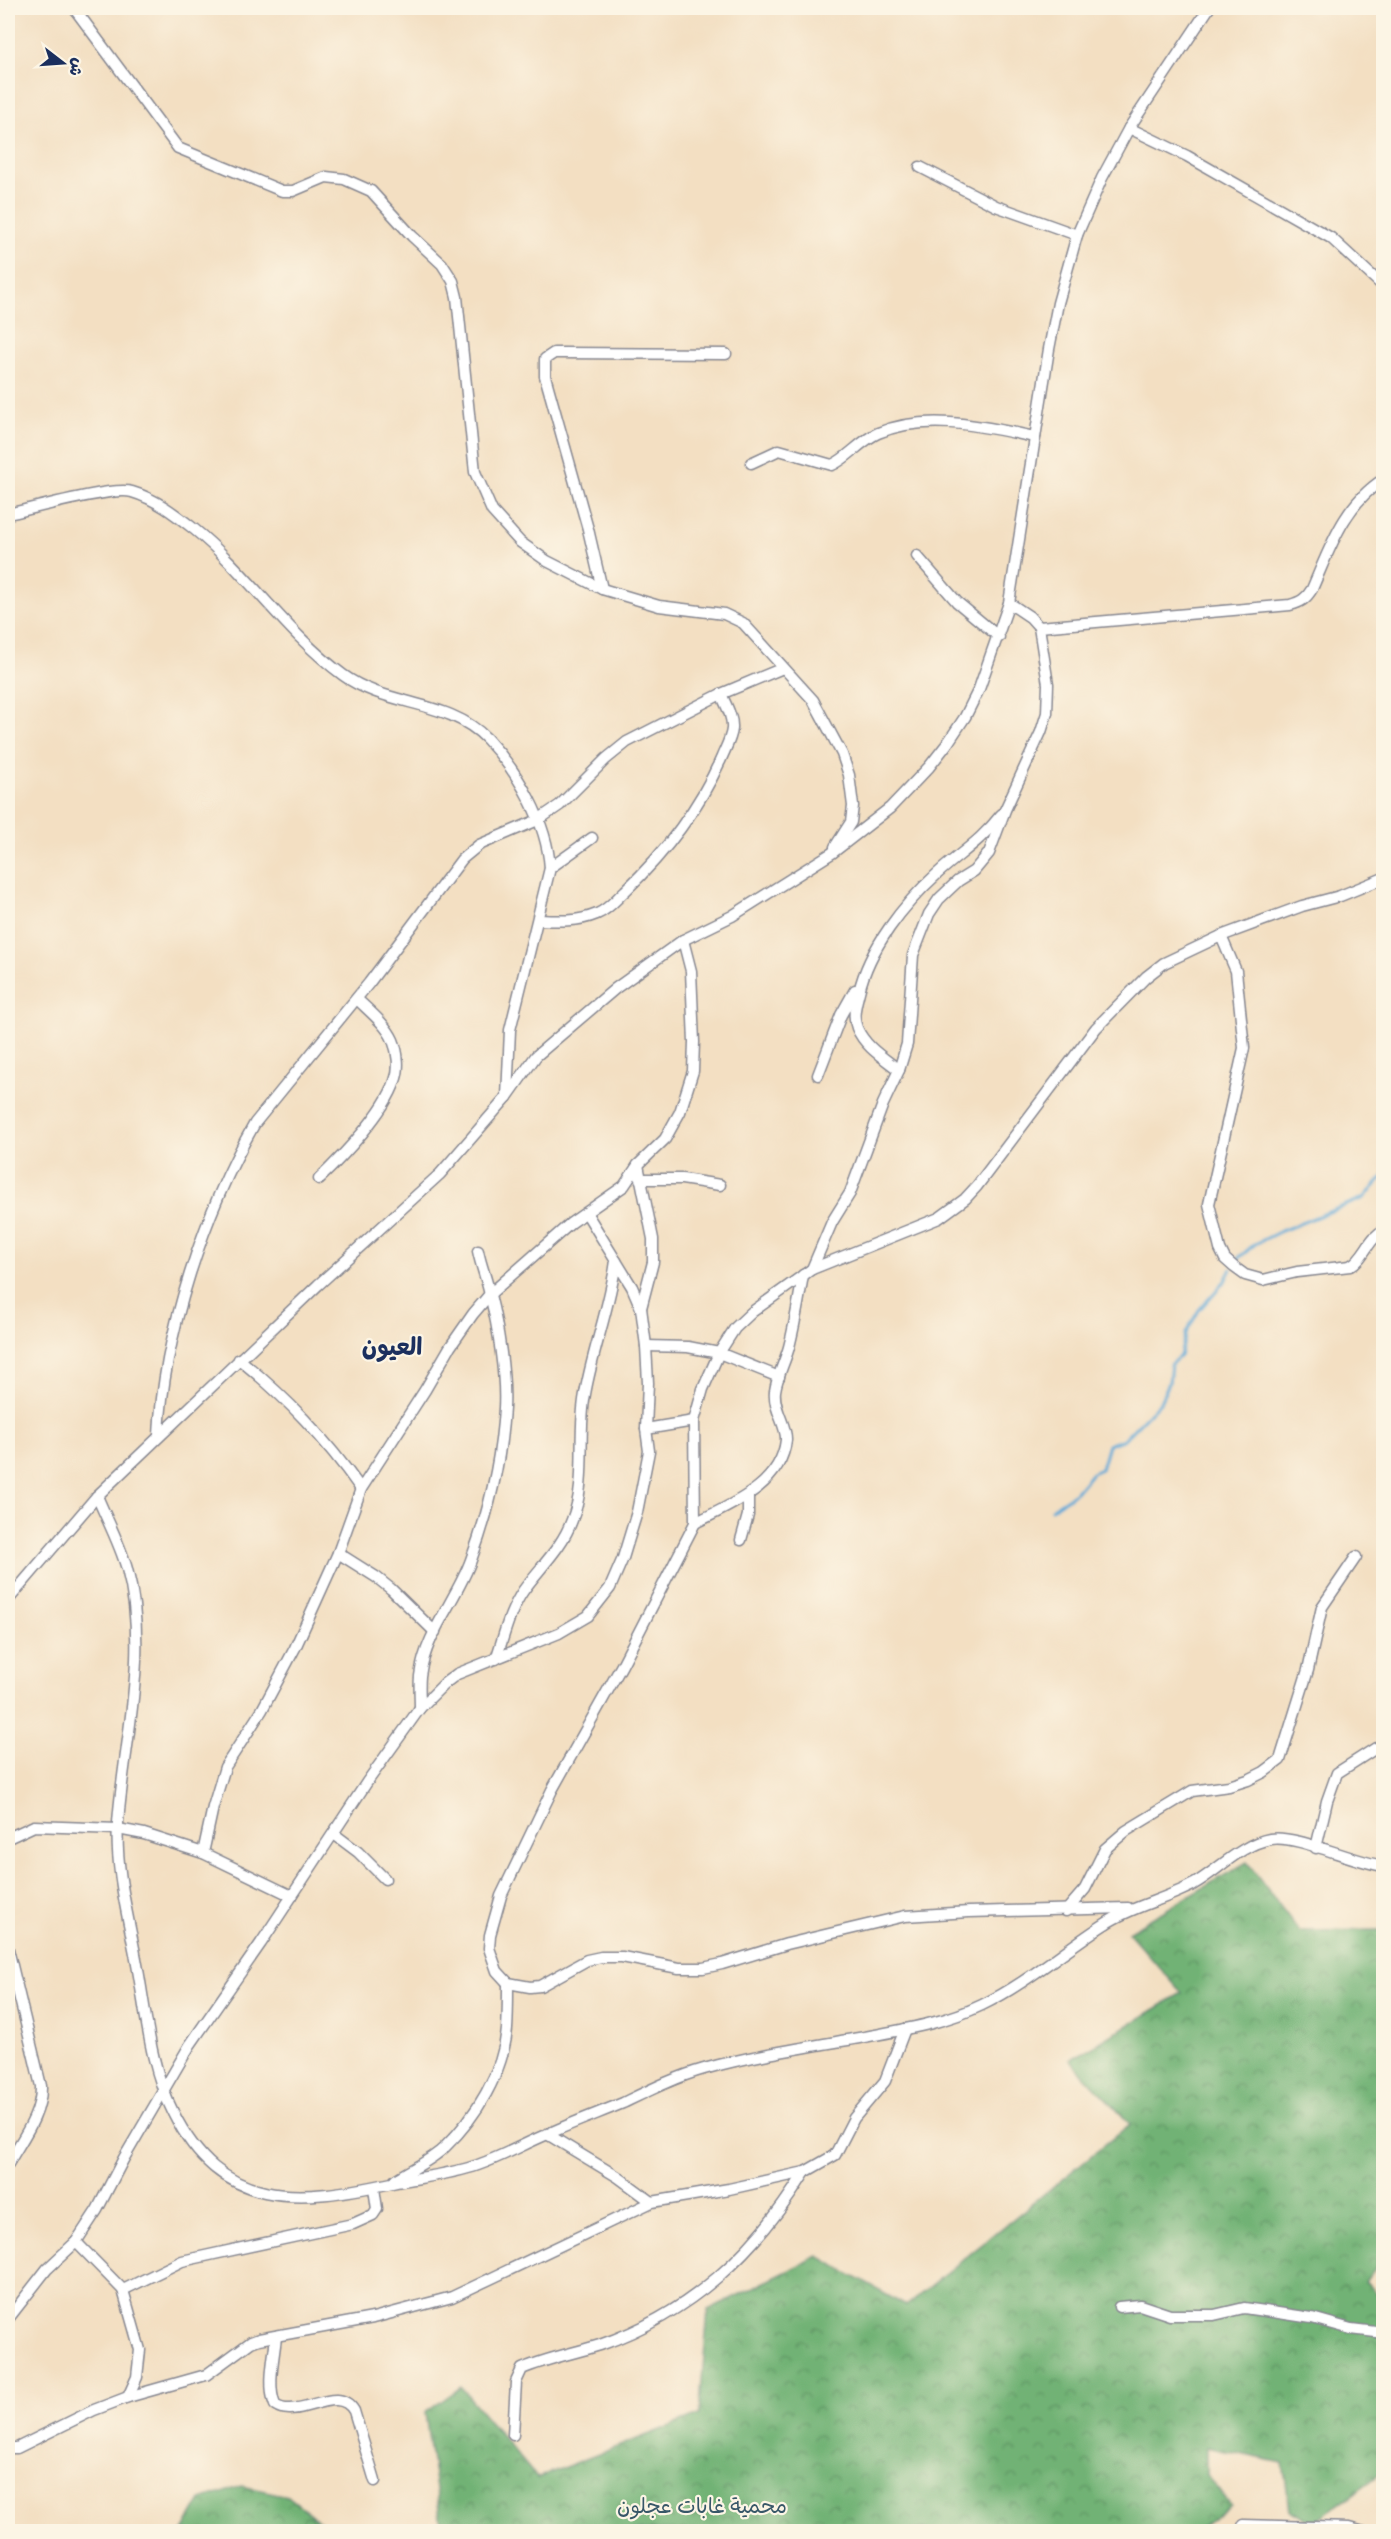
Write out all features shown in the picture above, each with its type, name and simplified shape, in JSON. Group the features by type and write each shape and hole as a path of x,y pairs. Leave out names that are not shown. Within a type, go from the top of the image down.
{"street":[{"path":"74,8 155,120 181,151 215,162 282,191 293,191 326,177 344,179 363,186 376,195 412,236 442,264 453,281 457,297 475,472 481,491 492,511 520,542 547,561 602,589 659,606 709,611 734,617 751,631 807,692 842,754 853,794 851,822 832,852"},
{"path":"8,1600 97,1496 239,1359 440,1174 507,1097 536,1056 616,988 683,940 732,916 832,852 890,808 929,767 965,717 979,689 1009,603 1058,303 1077,235 1102,178 1129,128 1209,8"},
{"path":"1129,128 1187,156 1331,238 1383,287"},
{"path":"920,168 996,206 1077,235"},
{"path":"602,589 545,376 545,359 554,353 726,354"},
{"path":"751,463 778,450 832,465 867,439 881,432 918,425 970,425 1035,437"},
{"path":"1039,627 1290,605 1299,602 1306,598 1312,589 1341,523 1350,510 1383,479"},
{"path":"8,514 120,490 139,495 172,511 230,560 276,610 342,675 374,692 457,717 477,729 501,756 517,778 538,820 548,850 550,868 510,1030 507,1097"},
{"path":"917,556 957,602 999,637"},
{"path":"695,1524 748,1495 766,1481 774,1470 786,1442 775,1402 779,1377 808,1272 832,1222 850,1193 883,1104 899,1070 910,1024 913,955 929,914 939,899 958,881 974,871 989,853 1005,810 1041,732 1047,713 1047,675 1039,627 1009,603"},
{"path":"159,1436 167,1361 194,1264 223,1184 255,1123 357,999 462,859 478,845 538,820 560,805 606,759 627,742 721,694 783,668"},
{"path":"538,920 579,919 597,914 610,907 643,876 674,838 711,781 732,733 731,718 721,694"},
{"path":"818,1075 841,1016 879,945 913,897 938,872 985,835 1005,810"},
{"path":"550,868 592,838"},
{"path":"1134,1909 969,1912 905,1916 787,1944 703,1968 680,1968 622,1957 601,1957 587,1960 540,1986 520,1987 508,1983 497,1971 489,1948 490,1935 501,1896 552,1790 622,1665 695,1524 694,1421 703,1389 719,1353 735,1328 752,1312 808,1272 939,1218 964,1199 977,1186 1096,1028 1146,977 1164,963 1221,936 1302,906 1340,896 1383,878"},
{"path":"1221,936 1236,971 1244,1048 1209,1204 1215,1232 1225,1259 1245,1275 1263,1280 1314,1269 1350,1266 1357,1262 1376,1235 1383,1230"},
{"path":"203,1853 225,1767 280,1680 317,1604 361,1490 450,1347 490,1294 571,1224 624,1186 638,1165 665,1139 680,1112 693,1071 691,971 683,940"},
{"path":"861,980 855,1011 858,1030 866,1042 899,1070"},
{"path":"320,1179 369,1124 391,1091 396,1079 398,1066 393,1040 357,999"},
{"path":"638,1165 653,1239 653,1262 641,1308"},
{"path":"640,1179 682,1179 720,1185"},
{"path":"8,2319 47,2269 76,2242 97,2210 190,2045 420,1708 444,1683 457,1674 574,1625 597,1607 610,1588 627,1547 650,1451 646,1429 648,1383 646,1346 641,1308 587,1214"},
{"path":"420,1708 420,1677 427,1649 460,1585 479,1539 498,1449 504,1406 498,1340 490,1294 478,1251"},
{"path":"496,1659 514,1607 566,1535 578,1504 580,1430 584,1395 613,1286 616,1261"},
{"path":"646,1346 688,1347 719,1353 779,1377"},
{"path":"239,1359 308,1420 361,1490"},
{"path":"646,1429 694,1421"},
{"path":"741,1540 748,1515 748,1495"},
{"path":"97,1496 128,1572 135,1632 133,1710 118,1829 122,1888 152,2052 164,2091 181,2127 195,2148 217,2170 244,2186 271,2194 322,2195 374,2188 473,2167 660,2085 705,2069 808,2046 938,2022 986,2003 1015,1986 1106,1923 1134,1909 1180,1892 1254,1844 1268,1839 1292,1840 1383,1866"},
{"path":"338,1553 384,1583 435,1632"},
{"path":"1066,1911 1085,1889 1105,1849 1126,1831 1192,1791 1239,1783 1264,1772 1280,1760 1308,1670 1322,1607 1356,1557"},
{"path":"1316,1848 1326,1801 1337,1773 1376,1748"},
{"path":"8,1838 34,1826 118,1829 169,1841 203,1853 291,1896"},
{"path":"334,1834 358,1852 385,1879"},
{"path":"8,1949 41,2086 41,2098 33,2120 8,2164"},
{"path":"389,2183 445,2147 479,2104 491,2083 504,2048 507,2030 508,1983"},
{"path":"8,2448 17,2448 94,2410 128,2397 206,2374 251,2342 373,2318 452,2297 652,2202 729,2189 805,2172 835,2155 840,2149 850,2123 879,2090 888,2076 905,2029"},
{"path":"547,2134 618,2177 652,2202"},
{"path":"513,2435 516,2382 522,2369 600,2345 640,2328 674,2309 723,2273 743,2255 791,2196 805,2172"},
{"path":"123,2290 182,2261 353,2224 373,2215 377,2209 374,2188"},
{"path":"76,2242 123,2290 140,2350 137,2378 128,2397"},
{"path":"1119,2307 1140,2305 1170,2315 1214,2315 1244,2308 1312,2318 1351,2329 1383,2333"},
{"path":"276,2337 272,2380 275,2405 285,2409 338,2399 348,2402 354,2410 375,2481"},
{"path":"1243,2525 1349,2528 1364,2532"}],"green space":[{"name":"محمية غابات عجلون","path":"1247,1862 1299,1931 1381,1930 1384,1945 1384,2258 1365,2281 1383,2299 1383,2472 1312,2523 1290,2510 1283,2463 1206,2447 1206,2475 1231,2506 1196,2531 442,2531 425,2413 461,2387 537,2478 699,2415 708,2310 818,2256 906,2306 1130,2124 1070,2060 1182,1993 1128,1932"},
{"path":"242,2486 288,2496 331,2531 183,2531 201,2500"}],"waterway":[{"path":"1233,1263 1255,1244 1281,1231 1364,1198 1384,1176"},
{"path":"1051,1509 1075,1493 1092,1473 1101,1469 1108,1445 1124,1439 1160,1402 1169,1383 1171,1364 1180,1356 1186,1333 1199,1310 1225,1281 1231,1269"}],"district":[{"name":"العيون","path":"392,1347"}]}
